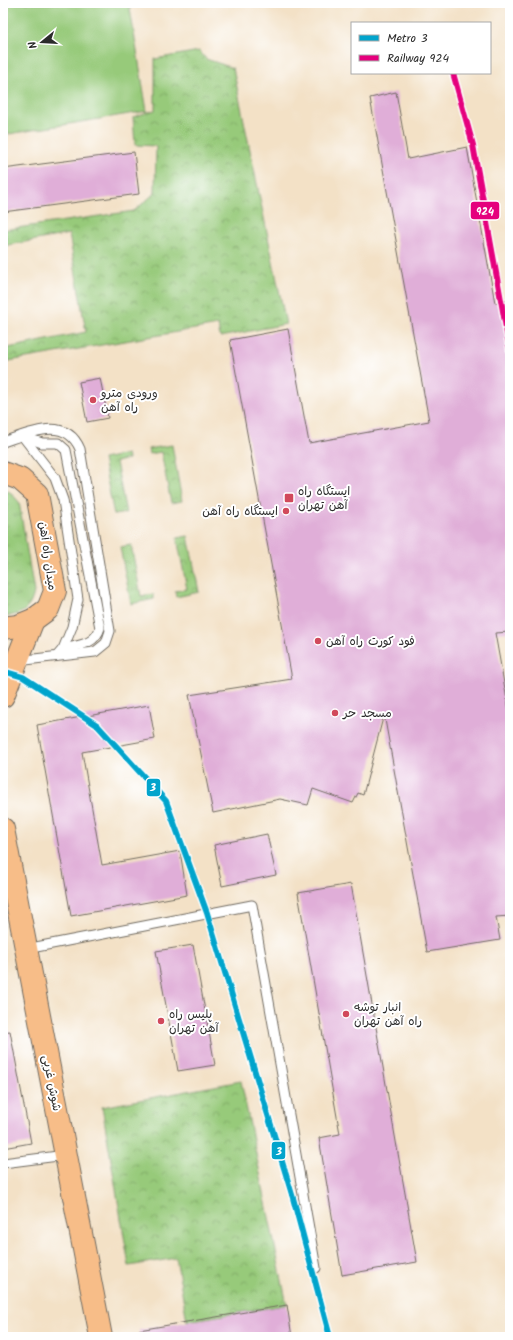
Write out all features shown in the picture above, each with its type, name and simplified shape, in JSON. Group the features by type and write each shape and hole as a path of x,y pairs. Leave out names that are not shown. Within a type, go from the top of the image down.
{"main road":[{"name":"میدان راه آهن","path":"3,473 20,479 30,485 37,494 55,591 48,609 33,620 18,626 3,628"},
{"path":"3,696 15,662 33,620"},
{"name":"شوش غربی","path":"3,832 101,1337"}],"lane":[{"path":"3,442 32,432 60,429 69,434 77,442 80,449 110,631 106,643 95,652 60,653"},
{"path":"15,662 60,653 91,642 98,634 100,628 66,450 58,443 42,443 22,436"},
{"path":"22,436 55,478 63,500 78,599 72,627 60,653"},
{"path":"26,949 252,905 316,1268"},
{"path":"3,1163 66,1154"}],"green space":[{"path":"3,3 129,3 147,111 3,135"},
{"path":"199,51 206,59 233,68 286,324 220,337 218,325 3,362 3,349 86,332 69,234 3,246 3,230 134,211 155,193 156,146 135,145 133,117 155,110 155,59"},
{"path":"172,445 182,501 171,503 161,452 149,454 148,449"},
{"path":"127,454 128,459 116,462 126,513 114,515 103,459"},
{"path":"3,489 10,492 19,502 34,592 30,604 24,611 15,615 3,617"},
{"path":"188,536 199,592 176,597 175,591 187,589 177,538"},
{"path":"131,545 141,596 153,594 154,599 131,604 120,547"},
{"path":"241,1081 287,1305 187,1321 176,1258 129,1266 102,1107"}],"building":[{"path":"396,92 408,159 467,147 495,303 510,300 510,365 506,365 510,385 510,632 495,633 510,717 510,916 496,917 500,940 427,952 384,714 363,795 358,793 353,803 313,789 308,805 280,799 213,813 189,695 292,679 230,340 288,329 309,443 429,421 370,98"},
{"path":"134,152 139,194 3,212 3,169"},
{"name":"ورودی مترو راه آهن","path":"100,378 108,418 87,422 79,382"},
{"path":"149,705 155,739 82,752 102,865 180,851 187,895 71,916 37,725"},
{"path":"267,834 276,875 222,886 214,845"},
{"name":"انبار توشه راه آهن تهران","path":"351,884 417,1262 342,1275 319,1138 340,1134 298,893"},
{"path":"193,945 215,1065 178,1071 156,951"},
{"path":"10,1031 31,1143 3,1148 3,1032"},
{"path":"287,1305 292,1337 140,1337 139,1330"}],"metro line":[{"name":"3","path":"3,671 23,677 97,725 166,801 207,913 293,1198 330,1337"}],"rail line":[{"name":"924","path":"453,74 473,145 510,350"}],"place":[{"name":"ورودی مترو راه آهن","path":"93,400"},
{"name":"ایستگاه راه آهن تهران","path":"289,498"},
{"name":"ایستگاه راه آهن","path":"286,511"},
{"name":"فود کورت راه آهن","path":"318,641"},
{"name":"مسجد حر","path":"335,713"},
{"name":"انبار توشه راه آهن تهران","path":"346,1014"},
{"name":"پلیس راه آهن تهران","path":"161,1021"}]}
